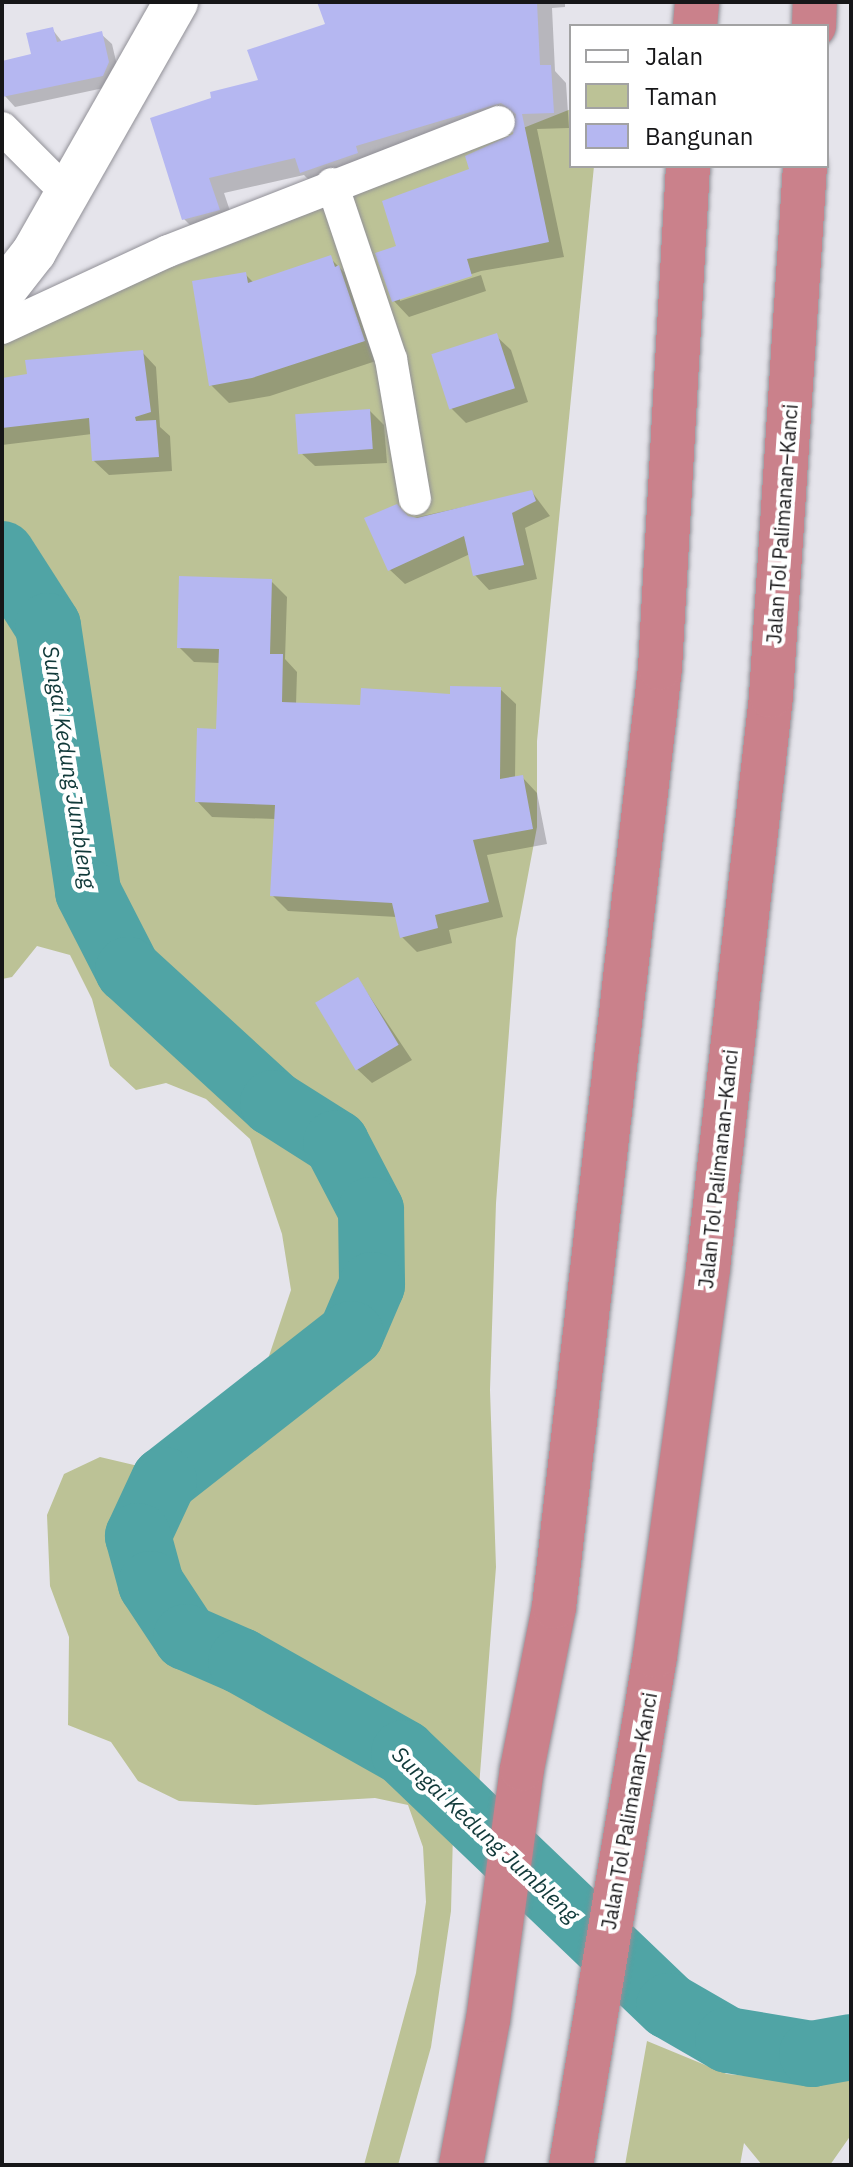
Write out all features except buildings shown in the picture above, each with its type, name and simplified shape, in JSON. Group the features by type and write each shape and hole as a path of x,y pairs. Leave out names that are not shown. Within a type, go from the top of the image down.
{"highway":[{"path":"695,24 697,2"},
{"path":"814,24 815,2"},
{"path":"461,2165 488,2020 522,1769 554,1607 660,668 688,168"},
{"name":"Jalan Tol Palimanan–Kanci","path":"571,2165 655,1656 708,1268 771,696 805,168"}],"street":[{"path":"2,293 34,252 176,2"},
{"path":"2,328 168,251 332,184 499,122"},
{"path":"2,128 67,193"},
{"path":"332,184 391,359 415,499"}],"green space":[{"path":"569,110 569,168 594,168 537,741 537,827 516,939 496,1203 490,1390 496,1567 479,1787 465,1783 414,1739 248,1647 197,1624 166,1577 156,1537 178,1490 365,1344 389,1288 387,1206 349,1131 283,1090 142,960 104,887 63,621 2,523 2,339 24,326"},
{"path":"2,585 32,633 72,897 115,981 263,1116 324,1154 354,1214 356,1281 337,1325 313,1348 261,1380 291,1290 282,1234 250,1139 206,1099 166,1083 136,1090 110,1066 92,999 70,955 37,946 12,977 2,979"},
{"path":"100,1457 151,1469 121,1534 136,1591 175,1650 234,1676 395,1767 443,1807 453,1833 451,1911 431,2047 398,2165 364,2165 416,1973 426,1902 423,1847 408,1805 375,1798 256,1805 179,1801 138,1781 111,1742 68,1725 69,1637 50,1586 47,1515 64,1474"},
{"path":"647,2041 727,2074 779,2079 851,2070 851,2135 830,2165 762,2165 744,2143 740,2165 625,2165"}],"waterway":[{"name":"Sungai Kedung Jumbleng","path":"2,554 48,626 88,892 128,970 273,1103 336,1143 371,1210 372,1285 351,1334 164,1480 138,1536 151,1584 186,1637 241,1661 404,1753 669,2006 728,2040 812,2054 851,2047"}]}
